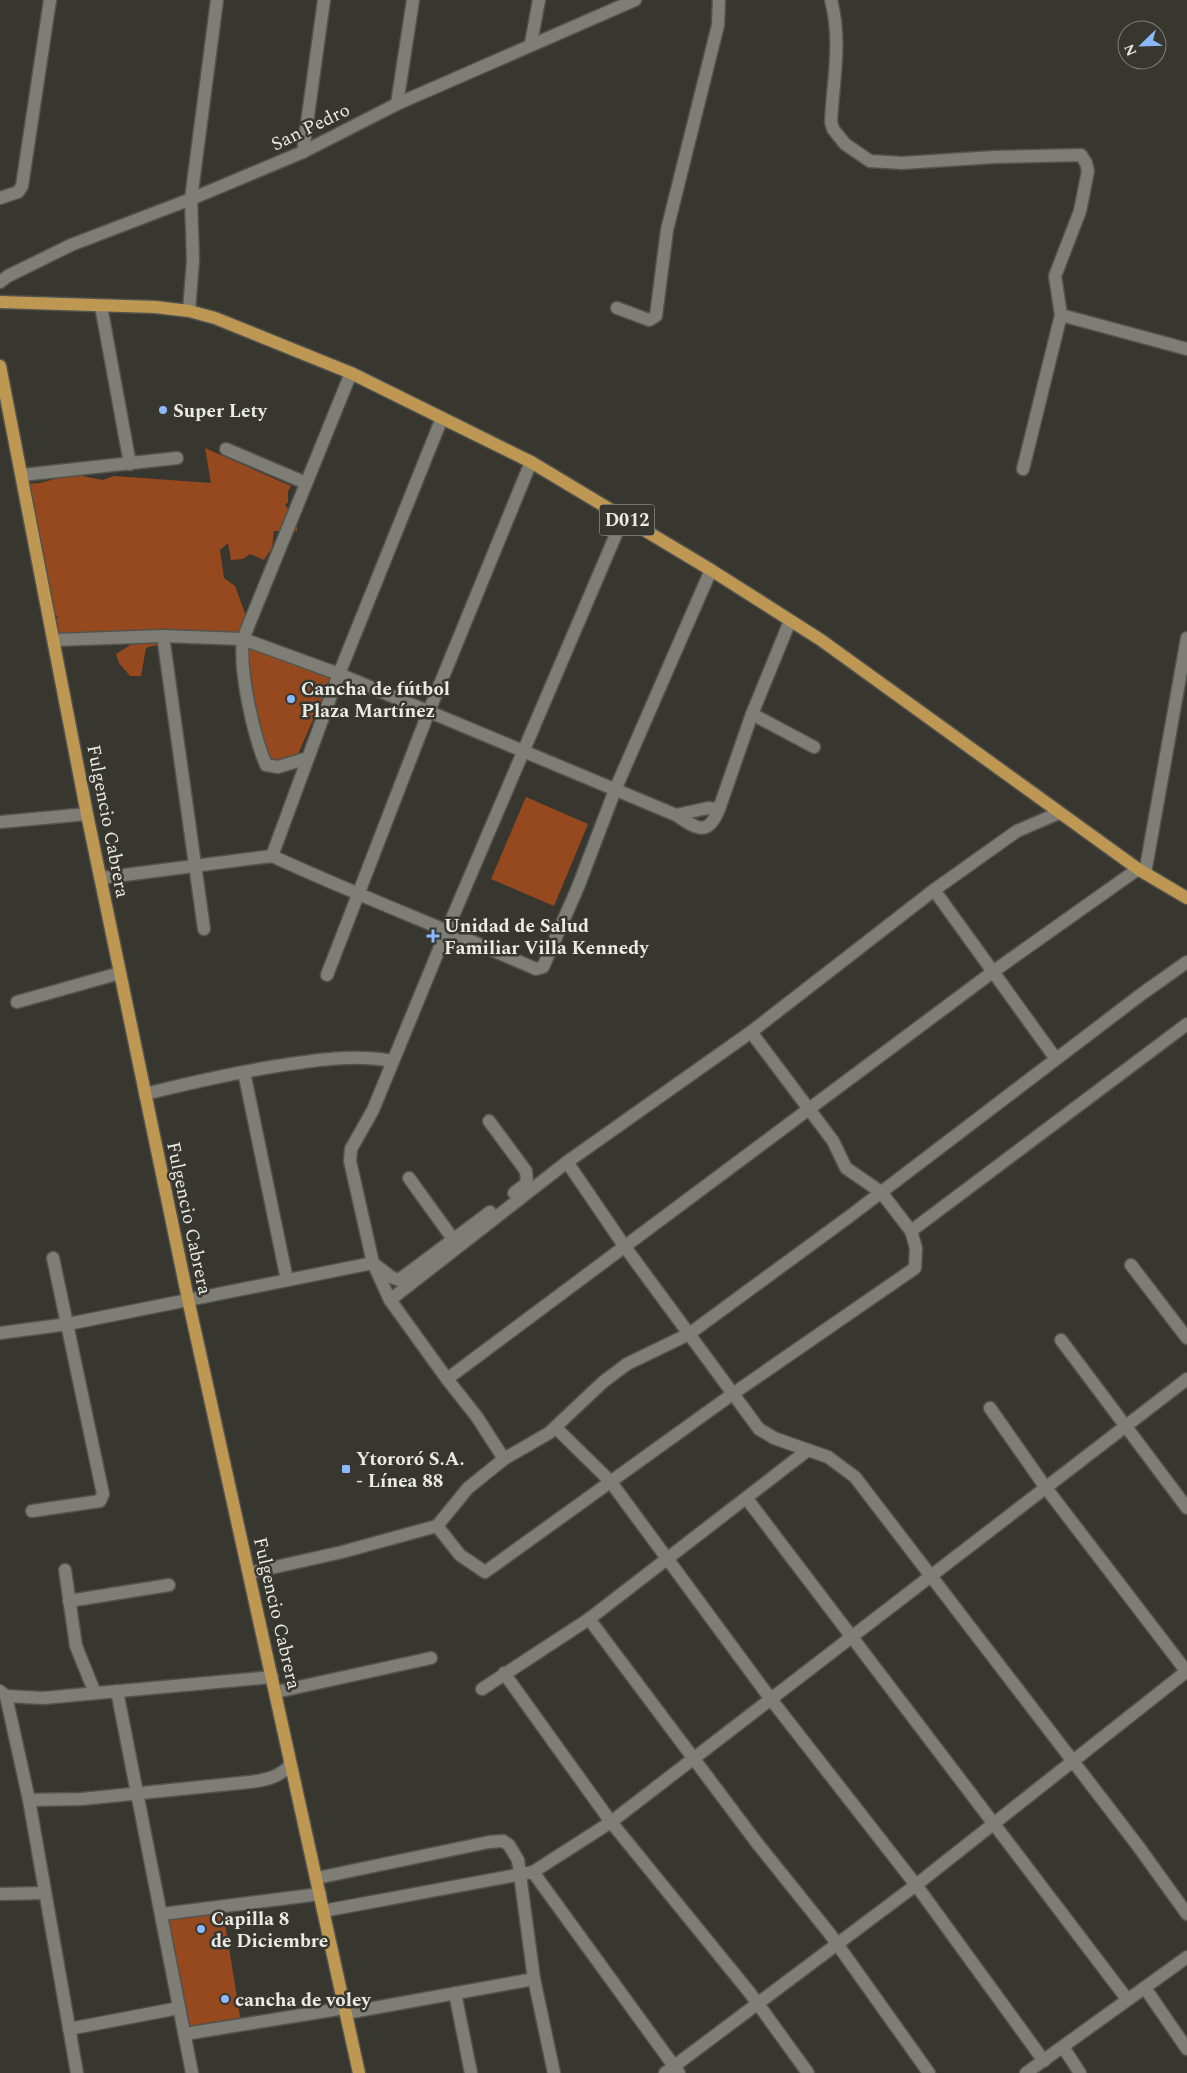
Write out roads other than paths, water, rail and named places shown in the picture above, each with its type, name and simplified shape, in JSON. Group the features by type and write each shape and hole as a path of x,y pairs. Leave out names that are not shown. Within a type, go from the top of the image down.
{"main road":[{"name":"D012","path":"0,302 189,311 243,327 351,373 531,462 711,570 821,640 1141,871 1187,898"},
{"name":"Fulgencio Cabrera","path":"0,366 120,974 188,1299 359,2073"}],"street":[{"path":"0,198 18,192 22,186 50,0"},
{"path":"189,311 193,260 191,199 217,0"},
{"path":"303,152 324,0"},
{"path":"398,104 412,0"},
{"path":"531,43 540,0"},
{"name":"San Pedro","path":"0,282 8,276 71,244 191,199 303,152 398,104 531,43 635,0"},
{"path":"617,308 649,320 656,316 667,230 718,24 719,0"},
{"path":"831,0 835,14 837,52 831,122 833,129 856,153 870,162 902,163 1049,155 1081,155 1084,159 1088,171 1080,211 1054,282 1062,315 1023,469"},
{"path":"101,306 130,464"},
{"path":"1062,315 1187,349"},
{"path":"308,758 278,767 266,765 244,678 241,655 243,639 351,373"},
{"path":"272,856 339,674 442,418"},
{"path":"226,449 306,483"},
{"path":"22,475 177,458"},
{"path":"327,975 356,895 429,711 531,462"},
{"path":"504,1459 477,1417 390,1300 373,1263 350,1155 354,1143 373,1110 447,930 623,518"},
{"path":"101,878 195,864 272,856 356,895 447,930 536,969 543,967 578,887 614,790 711,570"},
{"path":"55,640 163,636 243,639 339,674 676,815 695,828 703,828 714,820 719,809 752,714 790,621"},
{"path":"163,636 204,929"},
{"path":"447,1379 994,971 1141,871 1187,638"},
{"path":"752,714 814,747"},
{"path":"676,815 708,808 719,809"},
{"path":"390,1300 567,1162 751,1032 934,890 1017,831 1059,813"},
{"path":"0,822 88,814"},
{"path":"934,890 1056,1059"},
{"path":"249,1572 342,1552 437,1526 468,1488 504,1459 556,1428 603,1382 627,1364 689,1334 1187,962"},
{"path":"17,1002 120,974"},
{"path":"911,1231 1187,1024"},
{"path":"437,1526 460,1555 485,1572 734,1393 916,1268 916,1248 911,1231 881,1192 846,1168 833,1141 751,1032"},
{"path":"145,1094 244,1072 328,1058 371,1057 392,1061"},
{"path":"244,1072 287,1280"},
{"path":"0,1333 68,1324 373,1263 391,1277 401,1279 501,1204 528,1181 522,1164 489,1121"},
{"path":"567,1162 625,1247 759,1429 774,1438 828,1457 856,1477 1073,1760 1187,1914"},
{"path":"409,1178 452,1239"},
{"path":"32,1511 100,1501 102,1498 53,1258"},
{"path":"1131,1265 1187,1338"},
{"path":"1061,1340 1187,1508"},
{"path":"323,1911 533,1872 611,1822 1187,1379"},
{"path":"533,1872 673,2071 758,2004 916,1885 1187,1671 1046,1488 990,1408"},
{"path":"556,1428 610,1481 770,1698 916,1885 1044,2060"},
{"path":"482,1689 588,1618 747,1500 808,1450"},
{"path":"747,1500 995,1823 1127,1999"},
{"path":"65,1570 76,1646 94,1693"},
{"path":"69,1601 169,1585"},
{"path":"588,1618 693,1758 837,1944 929,2073"},
{"path":"276,1692 431,1658"},
{"path":"504,1673 611,1822 758,2004 808,2073"},
{"path":"77,2073 29,1800 3,1694 43,1698 272,1676"},
{"path":"117,1691 192,2073"},
{"path":"29,1800 82,1799 268,1779 280,1774 290,1765"},
{"path":"317,1878 497,1841 503,1841 509,1845 518,1860 534,1979 553,2073"},
{"path":"0,1894 44,1893"},
{"path":"162,1914 320,1894"},
{"path":"1026,2073 1127,1999 1187,1958"},
{"path":"185,2034 455,1993 534,1979"},
{"path":"1145,1988 1187,2049"},
{"path":"455,1993 471,2073"},
{"path":"69,2029 179,2008"},
{"path":"1063,2047 1080,2073"}],"place":[{"name":"Super Lety","path":"163,410"},
{"name":"Cancha de fútbol Plaza Martínez","path":"291,699"},
{"name":"Unidad de Salud Familiar Villa Kennedy","path":"433,936"},
{"name":"Ytororó S.A. - Línea 88","path":"346,1469"},
{"name":"Capilla 8 de Diciembre","path":"201,1929"},
{"name":"cancha de voley","path":"225,1999"}]}
